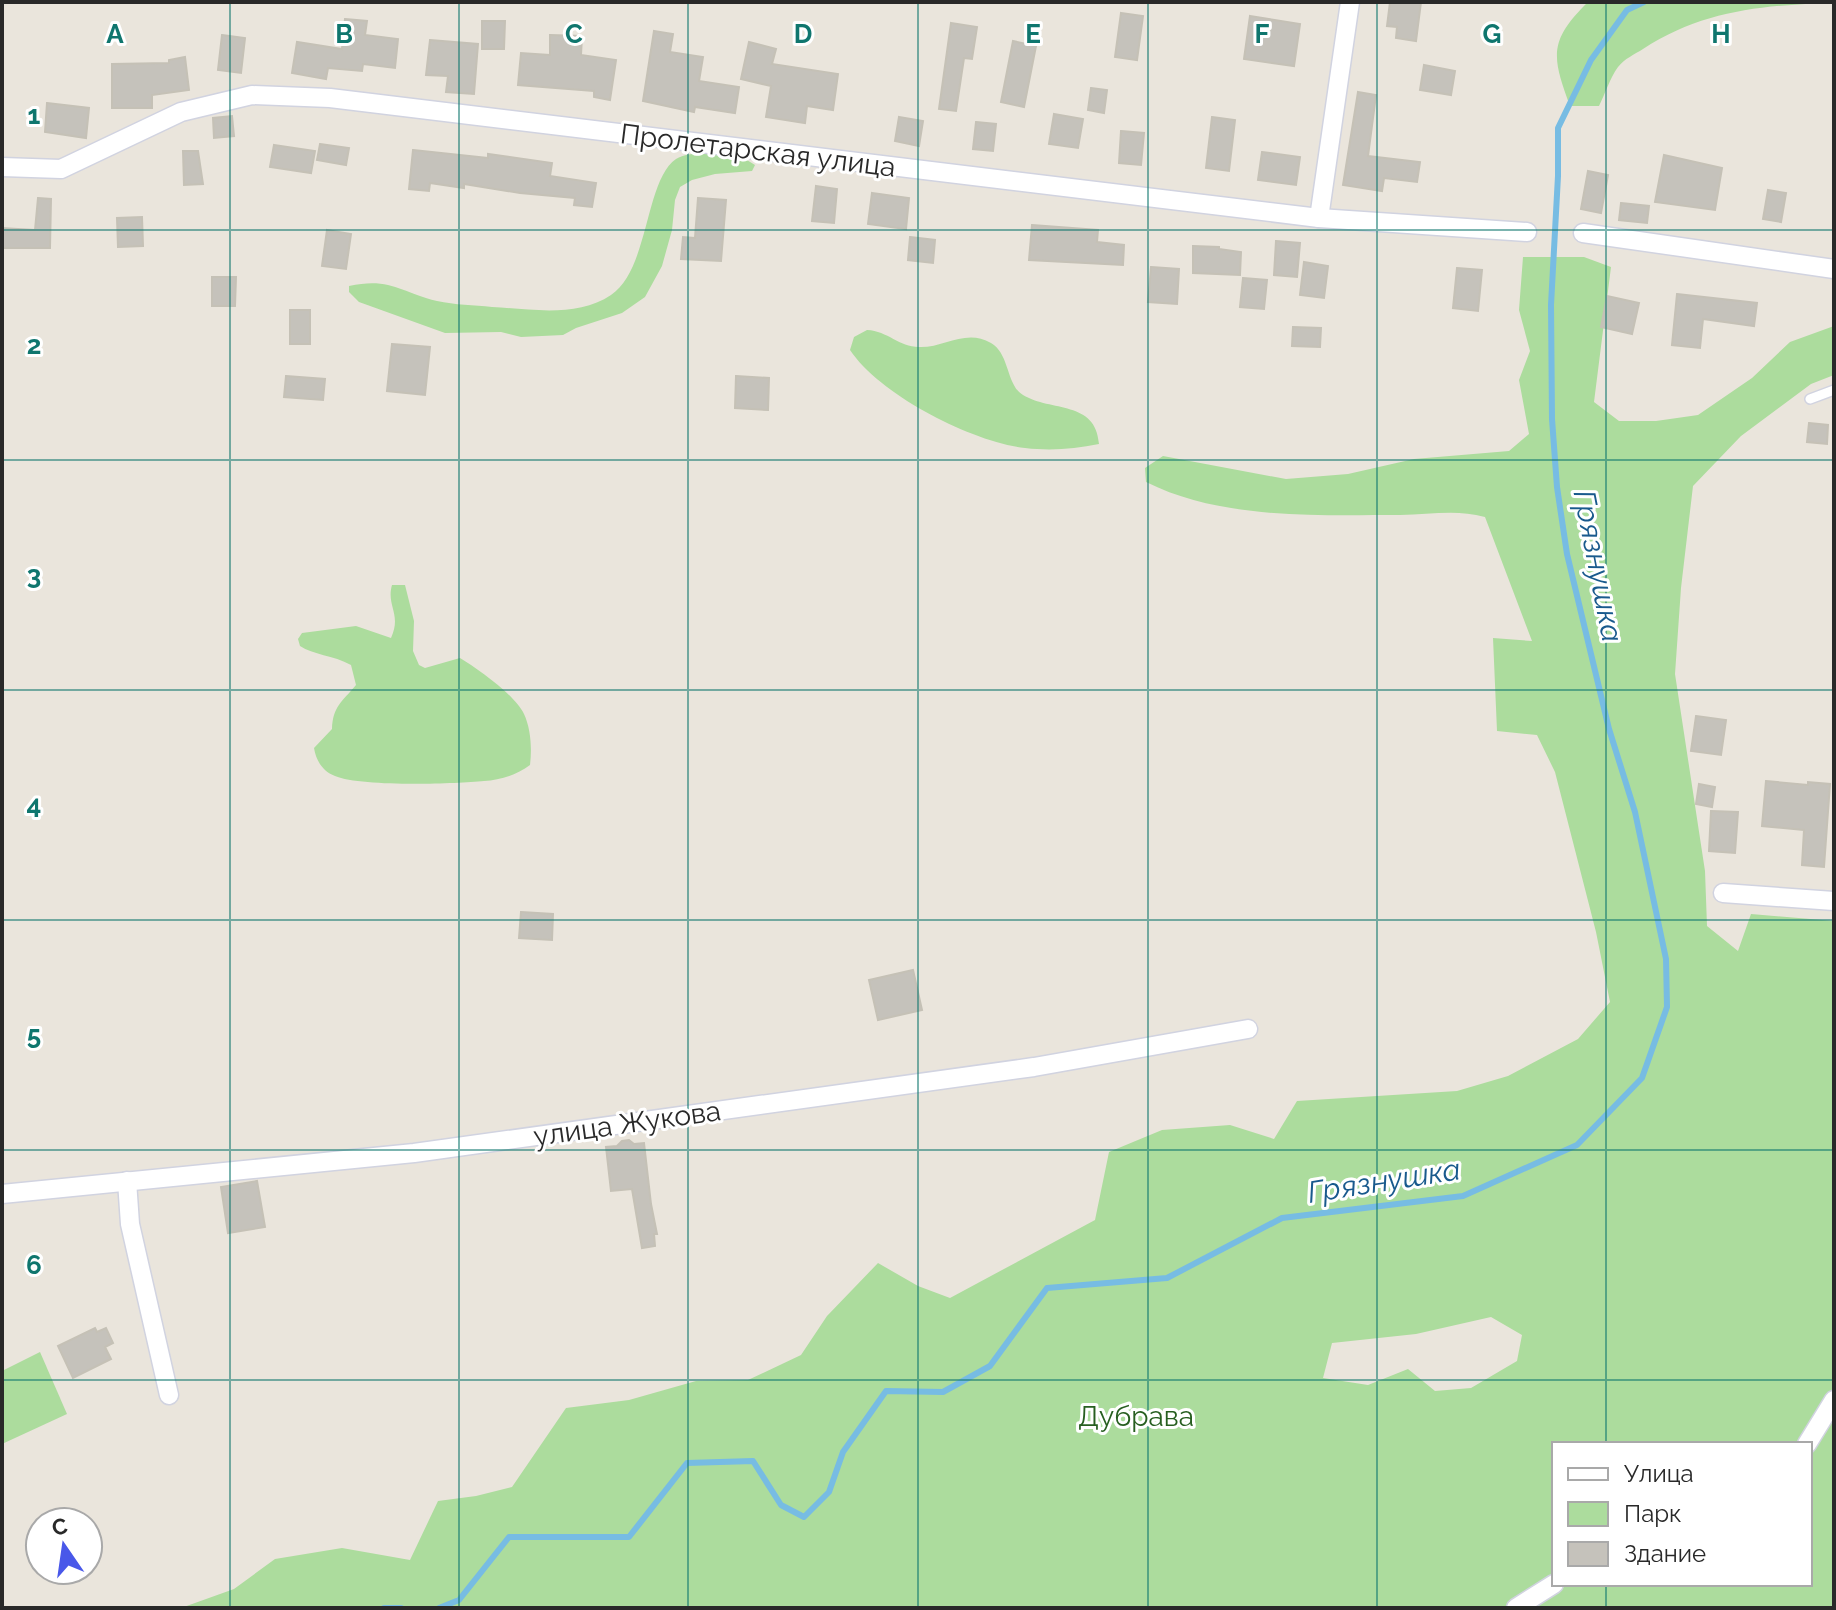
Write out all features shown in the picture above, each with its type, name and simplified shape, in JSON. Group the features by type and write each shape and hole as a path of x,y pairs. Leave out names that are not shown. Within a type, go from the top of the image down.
{"street":[{"path":"1319,218 1350,2"},
{"name":"Пролетарская улица","path":"2,167 61,169 181,112 252,95 330,98 1319,218 1527,232"},
{"path":"1583,233 1834,269"},
{"path":"1723,893 1834,901"},
{"name":"улица Жукова","path":"2,1194 414,1153 1034,1067 1248,1029"},
{"path":"127,1181 130,1224 169,1395"},
{"path":"1808,1442 1834,1400"},
{"path":"1516,1608 1552,1585"}],"lane":[{"path":"1810,399 1834,390"}],"green space":[{"path":"1588,2 1834,3 1759,8 1688,26 1623,62 1612,76 1599,106 1570,106 1560,75 1557,50 1566,28"},
{"path":"687,155 742,157 755,165 752,171 715,174 680,187 662,266 645,297 622,313 563,335 521,337 501,332 445,333 359,302 349,292 349,286 375,283 444,302 537,310 568,309 598,302 623,283 633,266 666,170 676,159"},
{"name":"Дубрава","path":"1523,257 1584,257 1611,267 1594,402 1619,421 1656,421 1698,415 1752,378 1790,342 1834,326 1834,375 1811,384 1741,436 1693,486 1675,674 1705,871 1707,926 1738,951 1751,914 1834,921 1834,1608 181,1608 234,1589 275,1559 342,1548 410,1560 438,1501 512,1487 566,1408 629,1400 696,1381 748,1380 801,1355 827,1316 878,1263 918,1286 950,1298 1095,1220 1109,1152 1162,1130 1230,1125 1274,1139 1297,1101 1457,1091 1508,1076 1578,1039 1610,1002 1596,932 1555,772 1537,735 1497,731 1493,638 1532,641 1485,517 1453,513 1303,515 1238,509 1175,494 1146,482 1145,468 1163,456 1286,479 1348,474 1414,459 1509,451 1529,434 1519,380 1530,351 1519,310","holes":["1491,1317 1522,1335 1517,1361 1471,1388 1435,1391 1408,1369 1368,1385 1323,1378 1332,1343 1416,1334"]},
{"path":"867,330 919,347 973,337 991,343 1002,354 1014,384 1023,395 1081,414 1090,420 1096,430 1099,444 1062,449 1025,448 980,436 929,414 883,383 850,350 854,337"},
{"path":"392,585 405,585 414,621 413,651 419,665 425,668 460,658 505,691 524,714 530,739 530,765 514,774 490,780 408,784 348,779 330,774 320,765 314,748 332,729 336,709 356,685 351,665 305,649 298,639 302,633 356,626 391,638 395,623"},
{"path":"40,1352 67,1414 2,1444 2,1371"}],"building":[{"path":"1390,2 1421,2 1416,41 1396,38 1397,27 1387,26"},
{"path":"1121,13 1143,16 1137,60 1115,57"},
{"path":"1250,16 1300,24 1294,66 1244,59"},
{"path":"345,19 367,21 365,35 398,39 395,68 363,64 362,71 328,68 326,79 292,73 297,42 342,49"},
{"path":"482,21 505,21 504,49 482,49"},
{"path":"951,23 977,27 972,59 964,58 956,111 939,109"},
{"path":"654,31 673,34 670,52 703,57 699,81 739,87 735,113 695,107 694,112 643,101"},
{"path":"222,35 245,38 241,73 218,70"},
{"path":"550,35 582,36 581,55 616,60 610,100 594,97 594,91 518,85 521,53 550,55"},
{"path":"430,40 478,44 474,94 446,92 448,76 426,75"},
{"path":"1013,41 1036,46 1024,107 1001,102"},
{"path":"749,42 776,49 772,64 838,74 833,110 807,106 805,123 766,117 771,86 741,79"},
{"path":"185,57 189,90 152,95 152,108 112,108 112,64 169,63 169,60"},
{"path":"1424,65 1455,71 1451,95 1420,90"},
{"path":"1091,88 1107,90 1104,113 1088,110"},
{"path":"1358,92 1376,95 1368,156 1420,162 1417,182 1384,178 1382,191 1343,185"},
{"path":"47,103 89,108 86,138 45,132"},
{"path":"1054,114 1083,119 1078,148 1049,144"},
{"path":"232,116 234,136 214,138 213,118"},
{"path":"899,117 923,121 919,146 895,141"},
{"path":"1212,117 1235,120 1229,171 1206,168"},
{"path":"976,122 996,124 993,151 973,149"},
{"path":"1121,131 1144,133 1141,165 1119,163"},
{"path":"320,144 349,148 346,165 317,160"},
{"path":"274,145 315,151 311,173 270,167"},
{"path":"413,150 488,158 488,154 552,163 550,176 596,183 592,207 574,205 575,198 464,184 464,188 430,183 429,191 409,189"},
{"path":"183,151 198,151 203,184 184,185"},
{"path":"1262,152 1300,157 1296,185 1258,180"},
{"path":"1664,155 1722,168 1715,210 1655,202"},
{"path":"1588,171 1608,175 1601,213 1581,209"},
{"path":"816,186 837,189 834,223 812,221"},
{"path":"1768,190 1786,193 1781,222 1763,219"},
{"path":"872,193 909,198 906,229 868,224"},
{"path":"38,198 51,199 50,248 2,248 2,228 35,230"},
{"path":"698,198 726,200 721,261 681,259 683,237 695,238"},
{"path":"1621,203 1649,206 1647,223 1619,220"},
{"path":"142,217 143,246 118,247 117,218"},
{"path":"1032,225 1098,230 1097,242 1124,245 1123,265 1029,260"},
{"path":"327,230 351,234 346,269 322,266"},
{"path":"910,237 935,240 933,263 908,260"},
{"path":"1276,241 1300,243 1297,277 1274,275"},
{"path":"1193,246 1241,252 1240,275 1193,273"},
{"path":"1304,262 1328,266 1324,298 1300,295"},
{"path":"1151,267 1179,269 1177,304 1148,302"},
{"path":"1457,268 1482,270 1478,311 1453,308"},
{"path":"212,277 236,277 235,306 212,306"},
{"path":"1243,278 1267,280 1264,309 1240,307"},
{"path":"1677,294 1757,303 1754,326 1703,319 1700,348 1672,345"},
{"path":"1607,296 1639,303 1632,334 1601,327"},
{"path":"290,310 310,310 310,344 290,344"},
{"path":"1293,327 1321,328 1320,347 1292,346"},
{"path":"392,344 430,347 425,395 387,391"},
{"path":"286,376 325,379 323,400 284,397"},
{"path":"736,376 769,378 768,410 735,408"},
{"path":"1809,423 1828,425 1827,444 1807,442"},
{"path":"1696,716 1726,720 1721,755 1691,751"},
{"path":"1766,781 1830,784 1824,867 1802,865 1804,830 1762,826"},
{"path":"1699,784 1715,787 1712,807 1696,804"},
{"path":"1711,811 1738,812 1735,853 1709,851"},
{"path":"521,912 553,914 552,940 519,938"},
{"path":"913,970 922,1010 878,1020 869,980"},
{"path":"629,1140 634,1144 644,1143 657,1234 654,1234 655,1246 642,1248 632,1189 611,1191 606,1147"},
{"path":"257,1181 265,1227 228,1233 221,1187"},
{"path":"95,1328 97,1332 106,1328 113,1343 105,1347 111,1359 73,1378 58,1346"}],"waterway":[{"name":"Грязнушка","path":"439,1608 459,1600 509,1537 629,1537 687,1463 753,1461 781,1505 804,1517 829,1492 843,1452 886,1391 943,1392 990,1366 1047,1288 1167,1278 1282,1218 1463,1196 1577,1145 1642,1078 1667,1007 1666,959 1635,812 1609,729 1567,554 1557,487 1552,419 1551,305 1558,128 1591,60 1627,10 1644,2"},
{"name":"Грязнушка","path":"384,1608 401,1608"}]}
